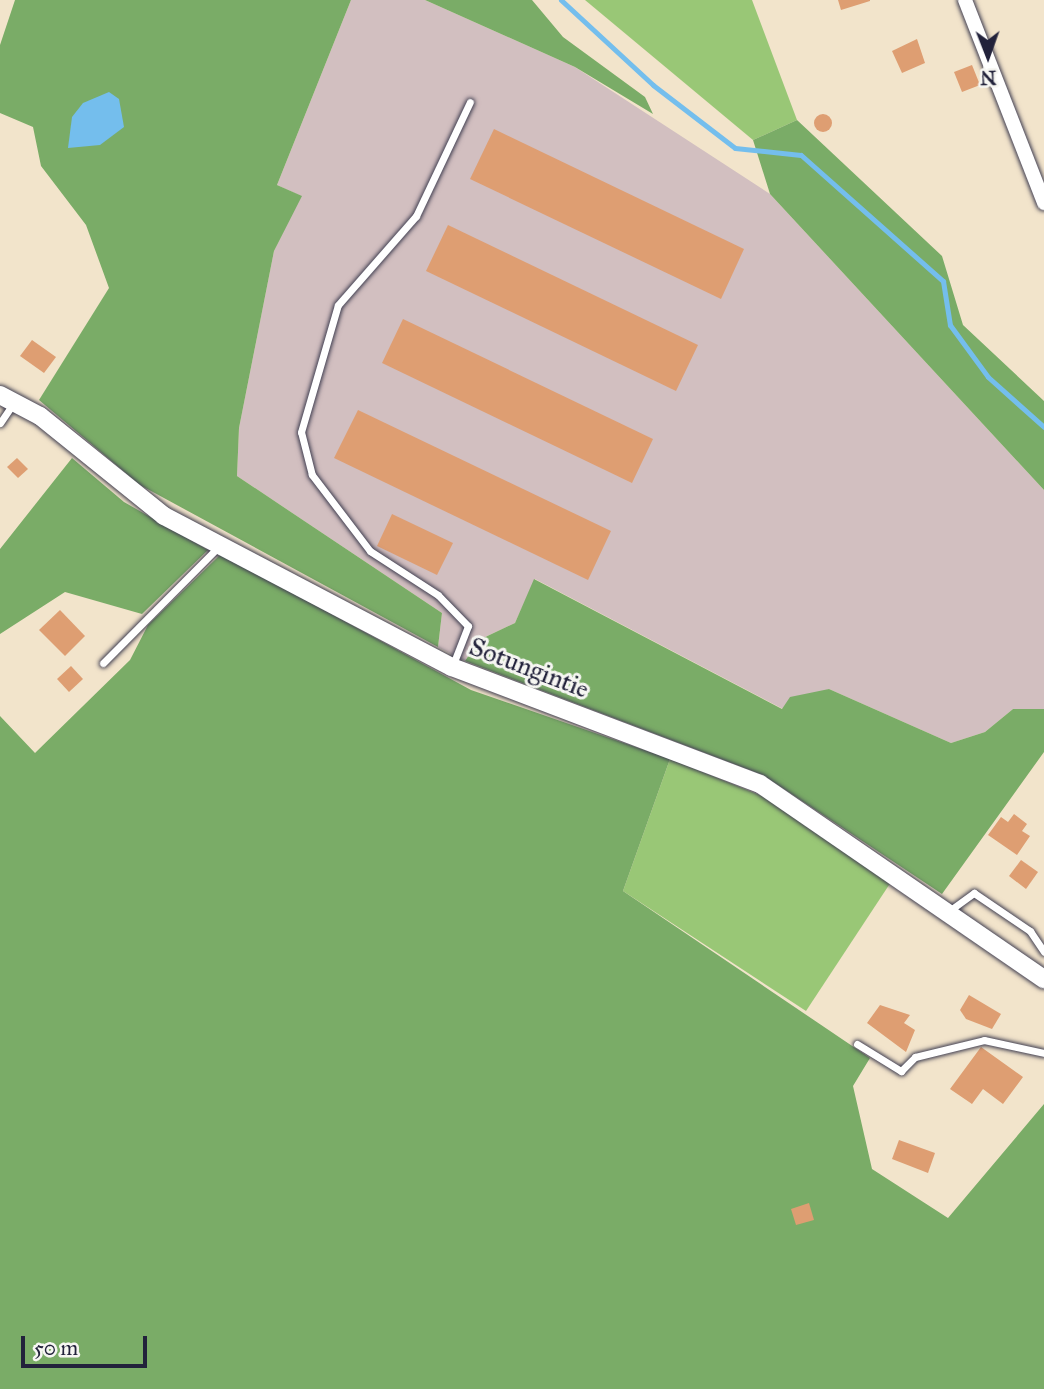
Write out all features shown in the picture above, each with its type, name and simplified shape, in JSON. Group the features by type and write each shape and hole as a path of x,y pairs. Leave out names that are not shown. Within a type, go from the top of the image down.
{"street":[{"path":"965,0 1044,203"},
{"name":"Sotungintie","path":"8,398 164,516 452,667 760,784 1044,979"}],"lane":[{"path":"452,667 468,626 439,595 370,551 312,475 301,432 338,305 416,216 470,102"},
{"path":"0,423 8,398"},
{"path":"103,663 220,545"},
{"path":"948,912 974,893 1030,931 1044,952"},
{"path":"857,1044 901,1071 915,1057 984,1040 1044,1053"}],"shaded area":[{"path":"351,0 425,0 575,67 770,194 1044,490 1044,709 1013,709 985,732 951,743 829,689 783,709 535,579 515,623 479,640 465,661 438,647 442,613 237,476 239,428 274,251 301,196 277,185"}],"green space":[{"path":"15,0 351,0 277,185 302,196 274,251 239,428 237,476 442,613 438,647 140,485 39,400 109,288 86,225 41,166 33,127 0,113 0,45"},
{"path":"425,0 532,0 563,37 645,97 653,114 575,67"},
{"path":"585,0 752,0 797,120 753,140"},
{"path":"797,120 942,256 963,325 1044,401 1044,490 770,194 753,140"},
{"path":"72,458 124,502 208,550 142,614 65,592 0,634 0,549"},
{"path":"221,554 471,690 670,759 623,891 870,1058 853,1086 872,1169 948,1218 1044,1104 1044,1389 0,1389 0,716 35,753 130,660 148,625"},
{"path":"534,579 782,709 790,697 829,689 951,743 985,732 1013,709 1044,709 1044,752 942,894 763,775 465,661 479,640 515,623"},
{"path":"670,759 767,798 891,882 806,1011 623,891"}],"water":[{"path":"109,92 119,99 124,127 100,145 68,148 72,117 83,103"}],"building":[{"path":"838,0 870,0 870,1 841,10"},
{"path":"917,39 925,63 902,73 892,51"},
{"path":"972,65 980,85 962,92 954,72"},
{"path":"823,114 829,117 832,123 829,129 823,132 817,129 814,123 817,117"},
{"path":"494,129 744,249 721,299 470,179"},
{"path":"448,225 698,345 676,391 426,271"},
{"path":"403,319 653,439 632,483 382,363"},
{"path":"32,340 56,357 44,373 20,356"},
{"path":"358,410 611,531 588,580 334,458"},
{"path":"17,458 28,469 18,478 7,467"},
{"path":"392,514 453,543 437,575 377,546"},
{"path":"60,610 85,636 65,656 39,630"},
{"path":"71,666 83,679 69,692 57,679"},
{"path":"1014,814 1027,824 1022,831 1030,836 1017,855 988,835 1001,817 1008,822"},
{"path":"1021,860 1038,872 1026,889 1009,876"},
{"path":"969,995 1001,1014 992,1029 966,1019 960,1010"},
{"path":"880,1005 910,1015 904,1023 915,1030 906,1052 867,1023"},
{"path":"981,1047 1023,1077 1003,1104 983,1089 972,1104 950,1089"},
{"path":"899,1140 935,1153 928,1173 892,1159"},
{"path":"809,1203 814,1220 796,1225 791,1209"}],"waterway":[{"path":"561,0 653,85 735,148 801,155 943,281 950,325 988,377 1044,427"}]}
